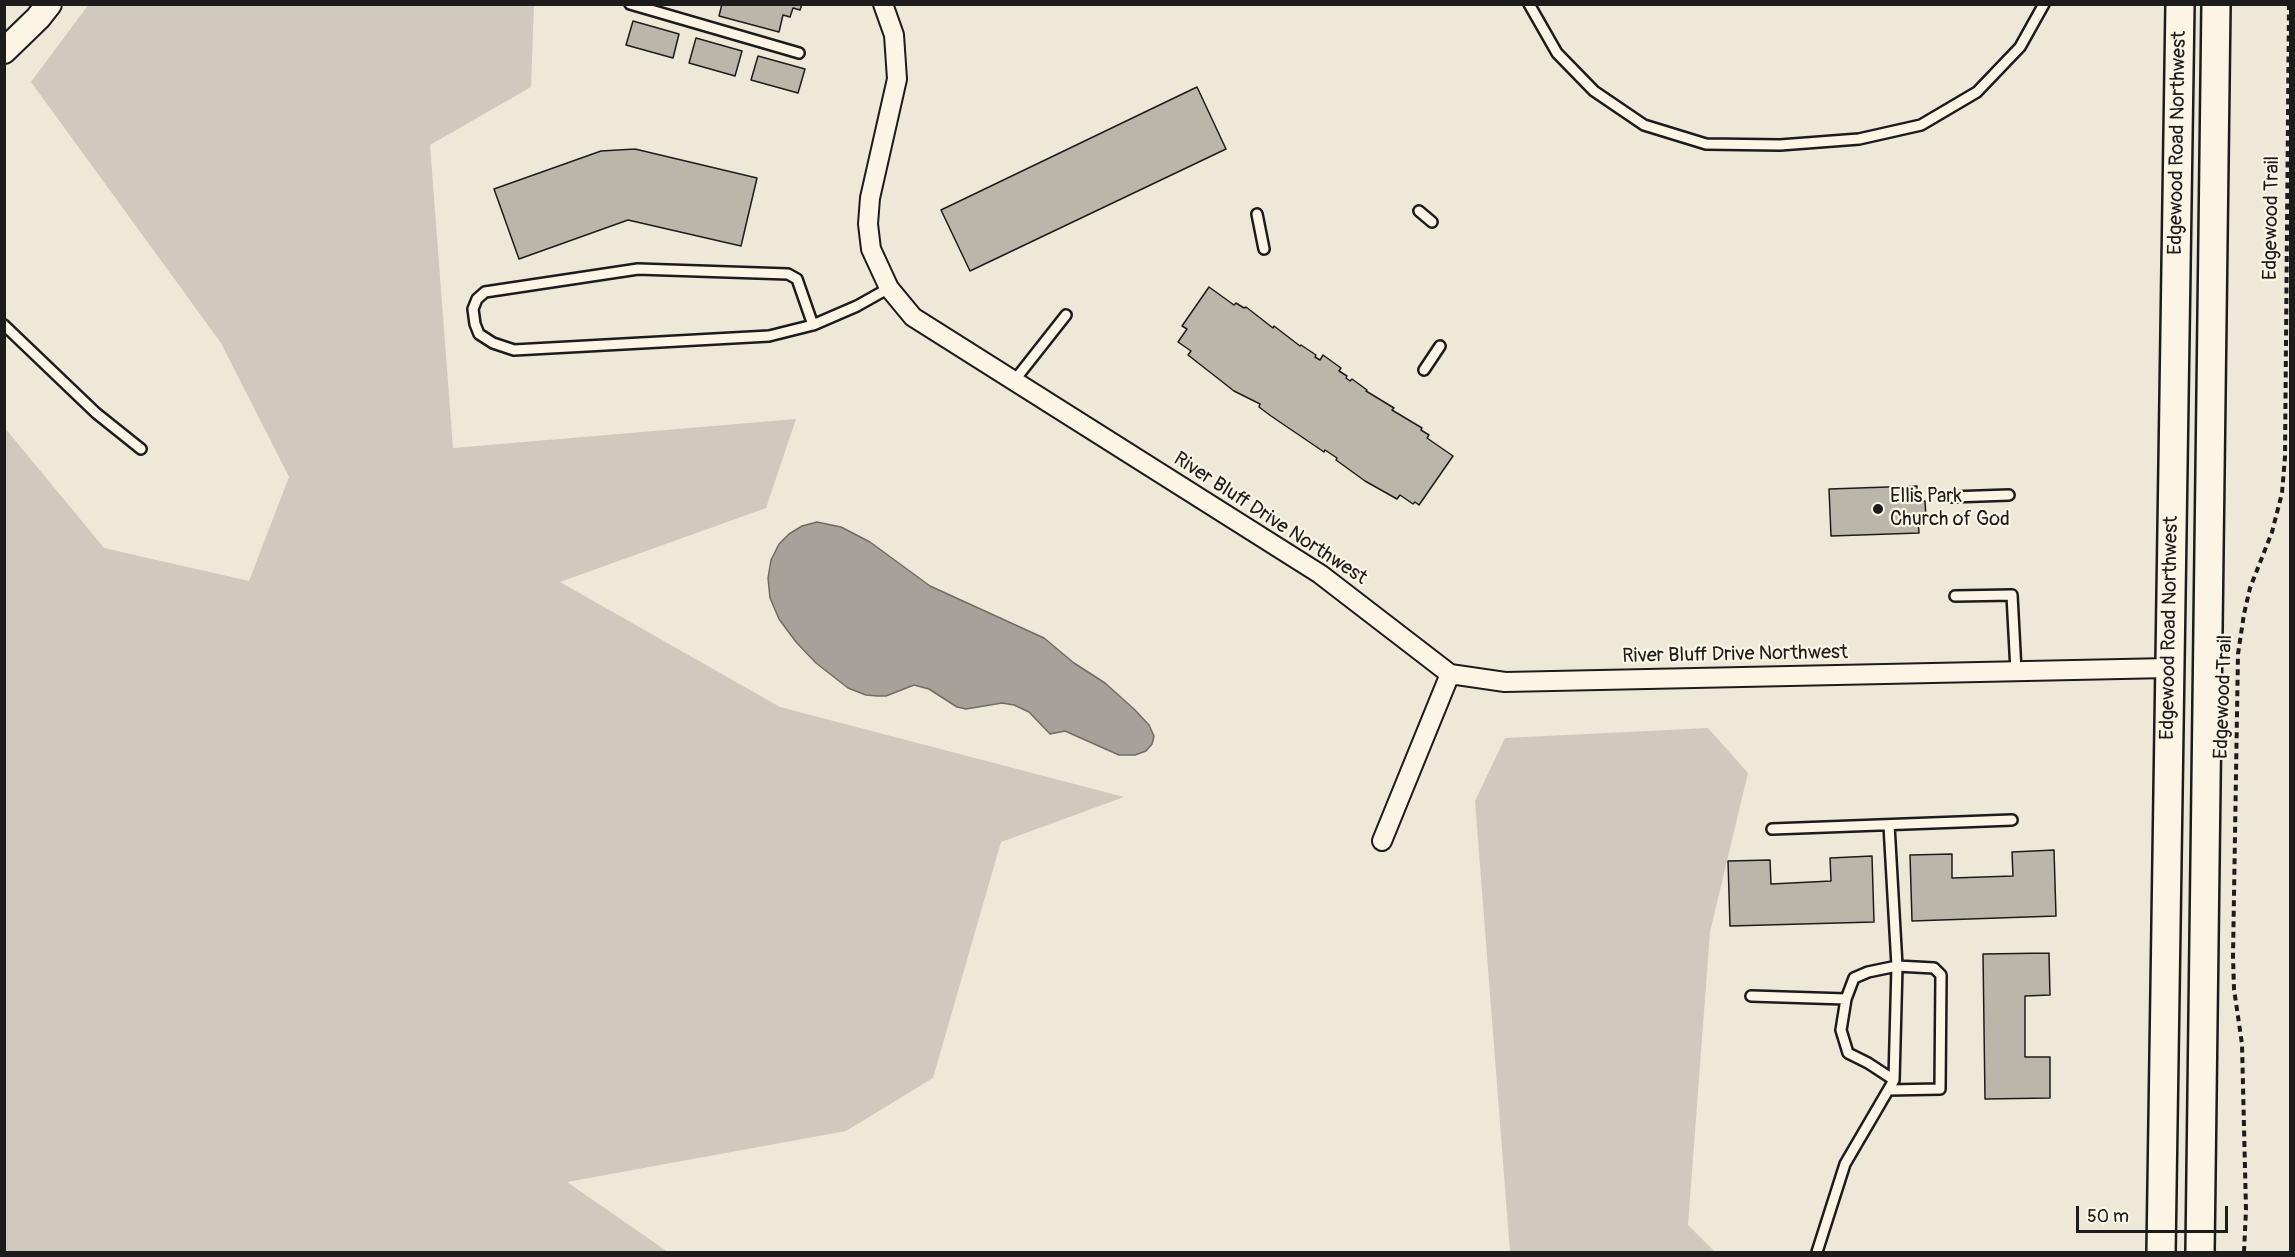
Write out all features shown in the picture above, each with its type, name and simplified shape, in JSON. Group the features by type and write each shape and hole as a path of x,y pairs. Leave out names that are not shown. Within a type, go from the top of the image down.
{"main road":[{"name":"Edgewood Road Northwest","path":"2161,1252 2180,4"},
{"name":"Edgewood Road Northwest","path":"2200,1252 2216,4"}],"street":[{"path":"4,51 38,18 48,4"},
{"name":"River Bluff Drive Northwest","path":"883,4 894,35 897,79 870,198 868,224 872,249 889,288 913,317 1320,574 1450,674 1505,682 2169,668"},
{"path":"1382,841 1450,674"}],"lane":[{"path":"630,4 799,53"},
{"path":"1529,4 1557,53 1594,91 1644,125 1706,144 1779,145 1859,139 1921,126 1977,92 2020,47 2044,4"},
{"path":"1419,211 1432,222"},
{"path":"1257,214 1264,249"},
{"path":"813,325 797,279 788,274 638,269 485,292 477,299 473,309 479,334 493,343 514,350 769,336 813,325 857,306 889,288"},
{"path":"1014,381 1066,315"},
{"path":"4,325 96,413 141,449"},
{"path":"1424,370 1440,346"},
{"path":"1951,497 2010,495"},
{"path":"1955,596 2012,594 2016,671"},
{"path":"1772,829 2012,820"},
{"path":"1817,1252 1845,1164 1894,1080 1897,966 1889,825"},
{"path":"1888,1090 1940,1089 1941,975 1934,968 1897,966 1868,972 1854,978 1846,999 1841,1030 1848,1053 1894,1080"},
{"path":"1751,996 1846,999"}],"path":[{"name":"Edgewood Trail","path":"2244,1252 2246,1186 2242,1044 2234,988 2233,956 2238,654 2250,588 2275,522 2282,493 2285,457 2289,4"}],"shaded area":[{"path":"89,4 534,5 531,87 430,145 453,448 796,419 766,508 560,582 780,707 1124,797 1001,842 933,1078 846,1131 567,1182 668,1252 5,1252 5,428 104,548 249,581 289,477 221,343 31,82"},
{"path":"817,522 841,527 870,542 930,586 1044,638 1074,663 1105,683 1134,709 1149,725 1154,736 1152,744 1146,751 1135,755 1119,755 1065,731 1050,734 1029,712 1014,705 1002,703 966,709 957,707 929,689 914,685 886,696 866,695 848,688 816,663 796,642 779,619 770,598 768,578 771,560 779,544 802,526"},
{"path":"1708,728 1748,773 1710,932 1688,1225 1715,1252 1510,1252 1475,801 1505,738"}],"building":[{"path":"722,4 802,4 800,10 793,8 790,17 783,15 779,32 719,16"},
{"path":"633,21 679,34 673,58 626,45"},
{"path":"696,38 742,51 735,76 689,63"},
{"path":"758,56 805,69 798,93 751,80"},
{"path":"1197,87 1226,149 970,271 941,210"},
{"path":"635,149 757,178 741,246 628,220 519,259 494,189 601,151"},
{"path":"1209,287 1234,305 1236,303 1246,307 1320,360 1323,355 1341,368 1339,371 1347,376 1346,378 1350,381 1352,379 1366,391 1394,408 1392,410 1422,428 1421,430 1429,435 1427,438 1453,456 1419,505 1415,502 1413,504 1400,495 1397,499 1365,481 1336,460 1337,458 1325,450 1324,452 1271,416 1259,407 1260,404 1234,391 1188,355 1191,351 1178,342 1187,329 1182,326"},
{"name":"Ellis Park Church of God","path":"1917,486 1917,501 1925,501 1926,518 1918,518 1919,533 1831,536 1829,489"},
{"path":"2054,850 2056,916 1912,921 1910,855 1952,854 1952,878 2013,876 2012,852"},
{"path":"1872,856 1874,922 1730,926 1728,861 1770,860 1771,884 1831,881 1830,858"},
{"path":"2049,953 2050,995 2025,996 2025,1057 2050,1057 2050,1098 1985,1099 1983,954"}],"place":[{"name":"Ellis Park Church of God","path":"1878,509"}]}
